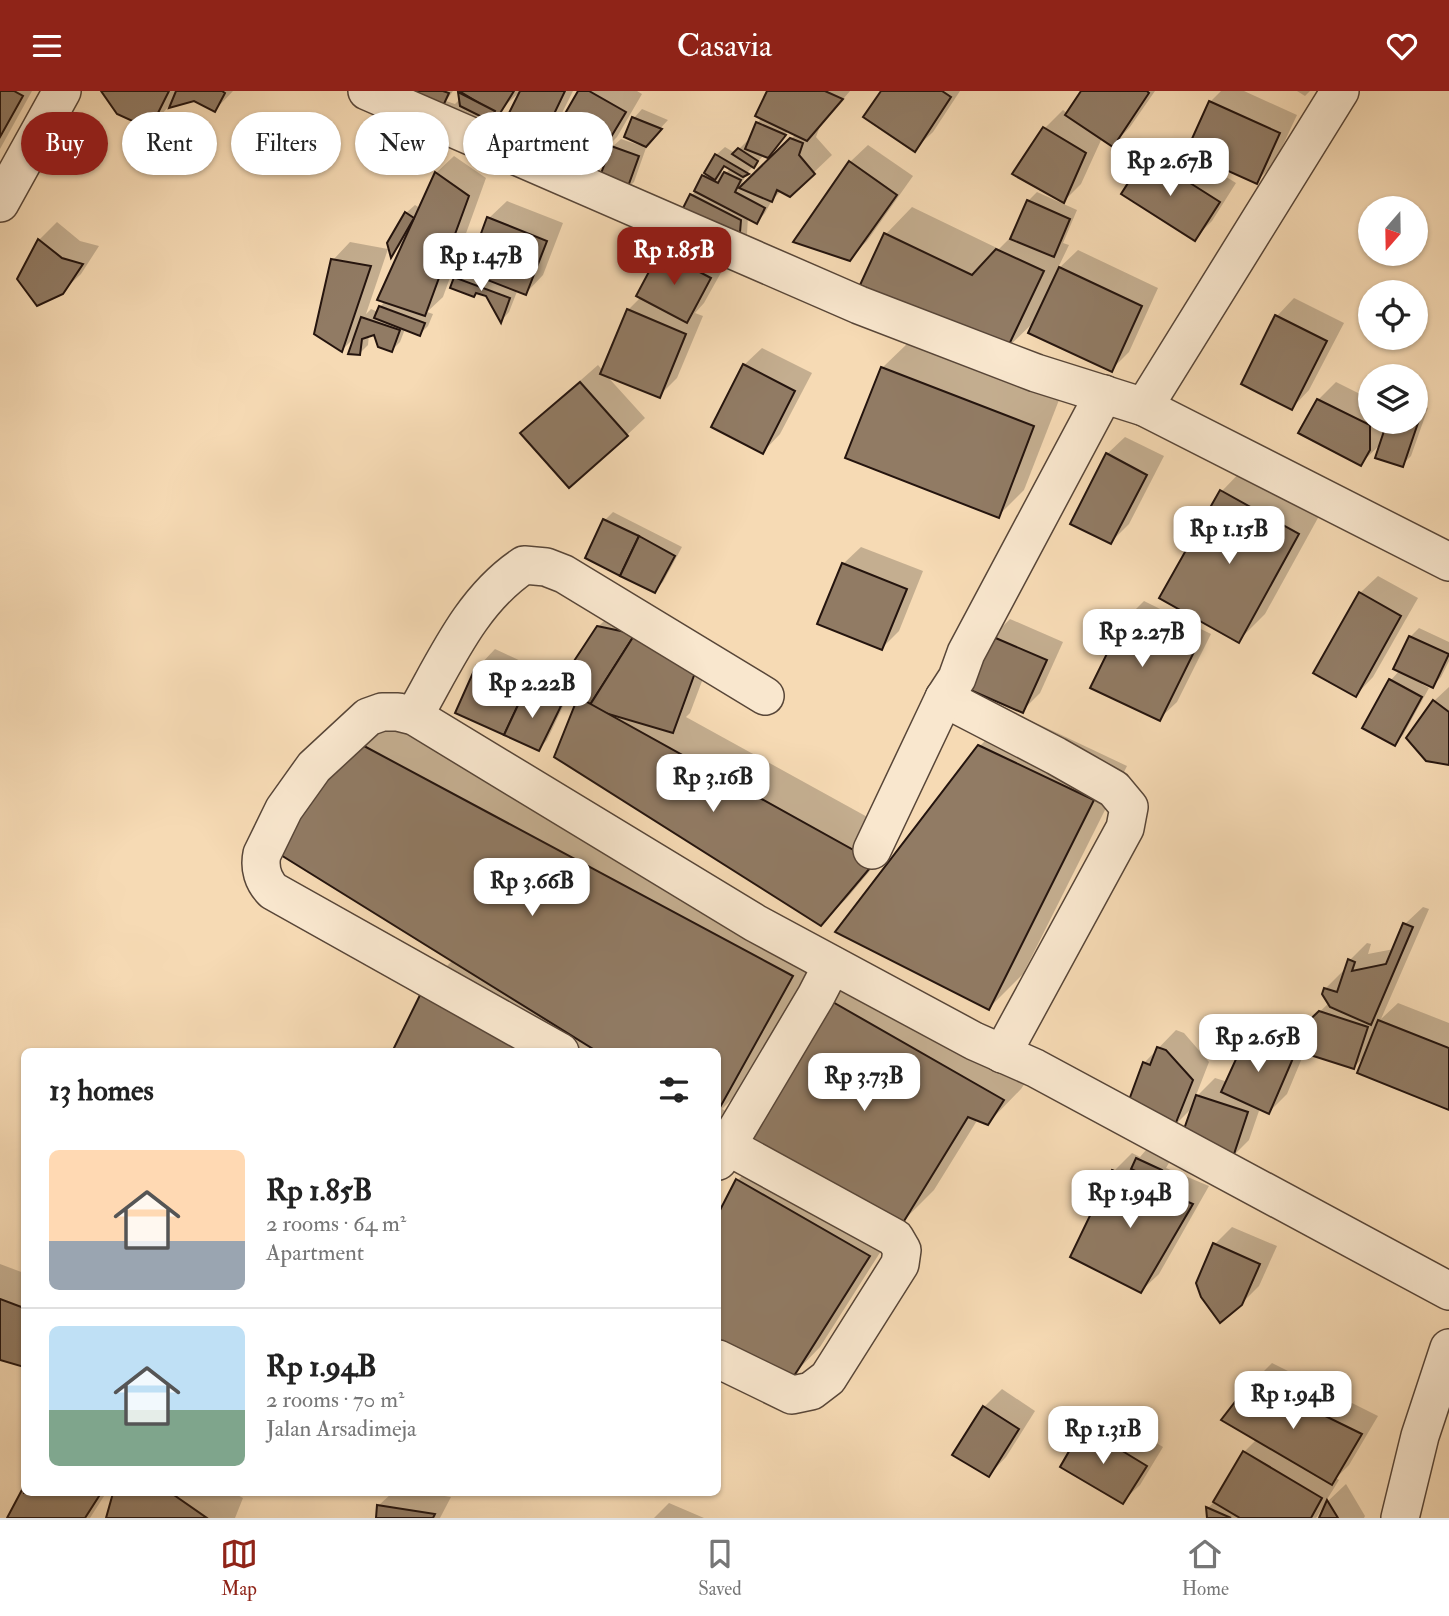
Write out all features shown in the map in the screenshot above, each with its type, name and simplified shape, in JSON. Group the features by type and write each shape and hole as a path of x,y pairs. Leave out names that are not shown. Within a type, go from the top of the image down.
{"street":[{"path":"0,203 62,91"},
{"path":"367,91 859,305 1036,373 1144,407 1449,562"},
{"path":"1144,407 1340,91"},
{"path":"872,850 944,698 957,678 965,653 1104,394"},
{"path":"414,716 471,616 494,589 524,565 546,567 564,574 765,697"},
{"path":"944,698 1114,789 1129,807 1125,828 1002,1054"},
{"path":"552,1048 273,891 267,884 261,870 262,854 284,809 314,767 368,716 382,712 414,716 755,923 1002,1054 1035,1068 1449,1291"},
{"path":"721,1147 816,996 832,965"},
{"path":"721,1150 895,1238 902,1250 900,1264 828,1378 811,1391 792,1395 721,1360"},
{"path":"1400,1518 1434,1442 1449,1348"}],"building":[{"path":"0,91 14,91 23,96 0,137"},
{"path":"101,91 169,91 158,112 122,112 122,116 117,114"},
{"path":"176,91 225,93 215,112 194,101 169,108"},
{"path":"415,91 449,93 443,106 413,94"},
{"path":"459,91 514,91 501,112 494,112"},
{"path":"520,91 565,91 555,112 510,112"},
{"path":"578,91 589,91 626,112 613,134 613,112 566,112"},
{"path":"767,91 825,91 843,99 807,141 755,116"},
{"path":"881,91 942,91 951,97 915,152 863,117"},
{"path":"1081,91 1149,93 1113,147 1065,115"},
{"path":"458,92 495,111 472,112 460,106"},
{"path":"1209,101 1280,133 1257,184 1186,152"},
{"path":"632,117 662,129 646,147 624,137"},
{"path":"756,122 786,135 768,158 745,149"},
{"path":"1043,127 1086,153 1064,203 1012,174"},
{"path":"790,138 803,143 799,155 815,174 790,197 777,190 772,202 739,188"},
{"path":"613,147 639,156 626,192 598,182 601,175 613,175"},
{"path":"738,148 758,161 754,168 732,154"},
{"path":"715,154 749,174 743,177 724,166 715,180 704,173"},
{"path":"1146,155 1220,202 1195,241 1121,194"},
{"path":"849,161 897,195 850,261 793,242"},
{"path":"724,172 741,180 735,192 765,208 757,224 694,191 702,175 718,183"},
{"path":"434,175 439,175 469,196 425,316 377,300"},
{"path":"690,194 741,220 739,245 680,214"},
{"path":"1027,200 1070,219 1054,257 1010,239"},
{"path":"405,212 414,218 391,258 387,243"},
{"path":"487,217 547,241 526,295 467,272"},
{"path":"884,233 972,275 996,249 1044,271 1005,353 860,285"},
{"path":"38,239 62,258 83,264 63,294 37,306 17,279"},
{"path":"465,248 456,278 510,298 501,323 486,296 476,293 474,297 450,288"},
{"path":"660,251 711,278 687,323 636,296"},
{"path":"331,259 371,266 342,352 314,334"},
{"path":"1059,267 1142,306 1112,372 1028,333"},
{"path":"379,306 425,323 420,336 374,318"},
{"path":"627,309 686,334 660,398 600,374"},
{"path":"1275,315 1327,341 1292,410 1241,384"},
{"path":"361,317 400,330 392,352 378,347 374,335 362,339 360,355 348,354"},
{"path":"743,364 795,391 763,454 711,427"},
{"path":"881,367 1034,426 999,518 845,458"},
{"path":"580,382 628,436 569,488 520,433"},
{"path":"1317,399 1358,419 1358,434 1370,434 1370,450 1361,466 1298,433"},
{"path":"1383,434 1414,434 1403,467 1375,458"},
{"path":"1106,453 1147,475 1111,544 1070,524"},
{"path":"1220,490 1299,534 1239,643 1159,598"},
{"path":"603,519 639,536 620,576 585,558"},
{"path":"639,536 675,556 655,593 620,576"},
{"path":"842,563 907,589 882,650 817,624"},
{"path":"1359,592 1401,616 1356,697 1313,673"},
{"path":"1125,617 1194,652 1160,721 1090,688"},
{"path":"597,626 635,634 588,708 578,697 549,699"},
{"path":"635,634 696,670 673,733 588,708"},
{"path":"991,636 1047,660 1023,713 968,689"},
{"path":"1409,636 1449,654 1433,688 1393,669"},
{"path":"476,666 526,688 504,735 455,713"},
{"path":"1389,679 1422,697 1395,746 1362,728"},
{"path":"526,688 561,706 539,751 504,735"},
{"path":"578,697 875,862 821,926 554,757"},
{"path":"1433,700 1449,712 1449,765 1426,761 1406,738"},
{"path":"351,739 793,976 721,1106 721,1048 592,1048 276,852"},
{"path":"978,745 1094,800 989,1010 835,932"},
{"path":"1403,923 1413,927 1371,1025 1330,1007 1322,994 1324,988 1337,992 1348,959 1355,962 1352,971 1386,964"},
{"path":"425,985 530,1048 394,1048"},
{"path":"824,997 1004,1100 988,1125 968,1117 901,1226 739,1142"},
{"path":"1319,1011 1368,1027 1354,1069 1282,1046"},
{"path":"1378,1020 1449,1048 1449,1110 1357,1073"},
{"path":"1247,1035 1294,1056 1269,1114 1221,1092"},
{"path":"1157,1047 1166,1050 1193,1080 1173,1130 1125,1111 1143,1062 1150,1065"},
{"path":"1196,1095 1248,1112 1232,1160 1183,1132"},
{"path":"1136,1158 1162,1170 1157,1181 1131,1169"},
{"path":"1112,1170 1193,1204 1141,1293 1070,1257"},
{"path":"736,1179 870,1256 794,1376 721,1353 721,1208"},
{"path":"1213,1243 1260,1264 1242,1305 1220,1323 1201,1297 1196,1283"},
{"path":"0,1299 21,1307 21,1366 0,1360"},
{"path":"1252,1380 1362,1434 1332,1485 1221,1420"},
{"path":"983,1406 1019,1429 989,1477 952,1455"},
{"path":"1083,1427 1147,1466 1123,1504 1060,1467"},
{"path":"1243,1451 1322,1498 1311,1518 1240,1518 1213,1502"},
{"path":"21,1492 21,1496 99,1496 85,1518 7,1518"},
{"path":"112,1496 175,1496 207,1518 106,1518"},
{"path":"1327,1500 1338,1518 1319,1518"},
{"path":"377,1505 435,1514 433,1518 376,1518"},
{"path":"1206,1507 1231,1518 1207,1518"}]}
